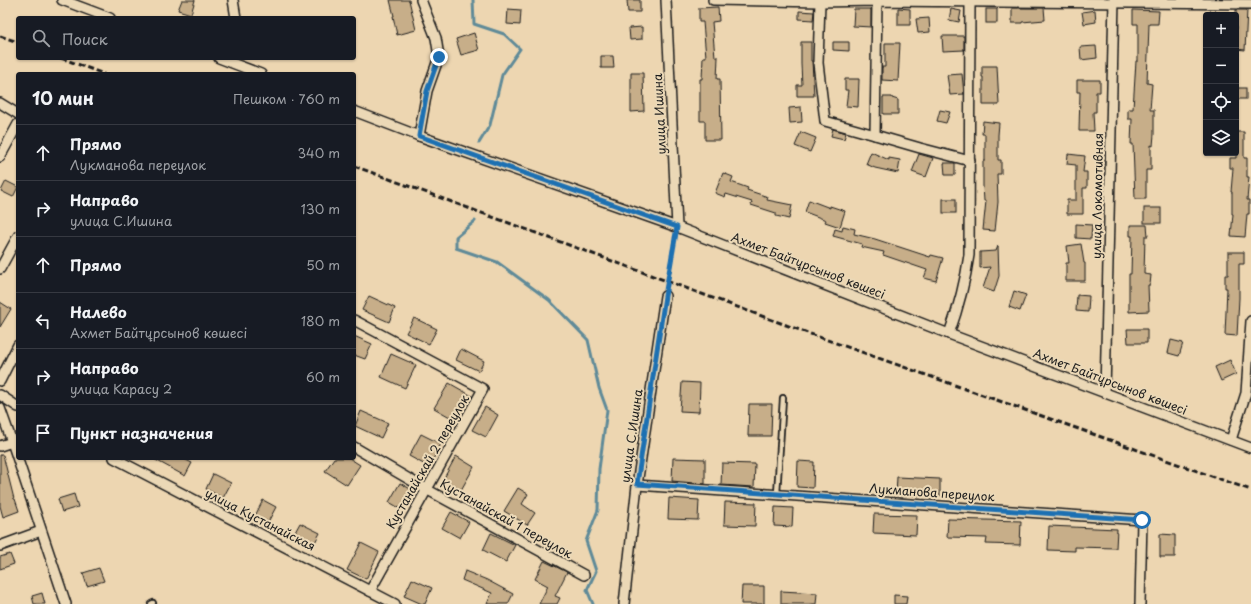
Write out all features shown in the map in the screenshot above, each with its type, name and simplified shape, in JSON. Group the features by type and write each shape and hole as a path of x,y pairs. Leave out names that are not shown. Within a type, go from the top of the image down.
{"street":[{"path":"62,0 105,16"},
{"path":"233,0 236,16"},
{"path":"419,136 427,91 439,57 436,38 421,0"},
{"name":"улица Ишина","path":"666,0 677,227"},
{"path":"713,0 820,2 1114,1 1251,4"},
{"path":"875,135 878,1"},
{"path":"949,334 959,308 965,283 969,255 970,1"},
{"name":"улица Локомотивная","path":"1105,393 1114,1"},
{"path":"820,2 818,63 825,121 970,161"},
{"path":"224,60 256,72"},
{"path":"243,60 245,68"},
{"path":"0,103 16,113"},
{"name":"Ахмет Байтұрсынов көшесі","path":"356,111 419,136 677,227 949,334 1251,448"},
{"path":"0,157 16,128"},
{"path":"0,269 16,240"},
{"name":"улица С.Ишина","path":"624,604 637,484 665,296"},
{"name":"Кустанайскай 2 переулок","path":"356,321 483,389 370,591"},
{"path":"1231,440 1246,393 1251,321"},
{"path":"0,381 16,350"},
{"path":"0,395 16,406"},
{"path":"0,408 16,454"},
{"path":"0,446 12,442"},
{"name":"Кустанайскай 1 переулок","path":"356,448 426,489 584,575"},
{"path":"18,460 66,604"},
{"name":"улица Кустанайская","path":"118,460 395,604"},
{"name":"Лукманова переулок","path":"637,484 1142,520 1140,604"},
{"path":"0,546 42,531"}],"lane":[{"path":"777,494 783,398"}],"path":[{"path":"665,296 677,227"}],"building":[{"path":"182,0 195,0 191,14 178,10"},
{"path":"390,0 409,0 416,30 397,35"},
{"path":"627,0 640,0 640,12 628,12"},
{"path":"718,7 719,21 712,22 715,57 718,57 717,79 720,79 721,140 705,140 705,121 700,121 700,79 702,79 703,57 706,57 703,22 699,22 699,8"},
{"path":"898,8 910,9 910,25 898,25"},
{"path":"1012,8 1044,8 1045,20 1012,23"},
{"path":"508,9 521,10 520,25 507,24"},
{"path":"854,9 871,9 871,27 853,26"},
{"path":"951,9 961,11 959,22 949,20"},
{"path":"986,9 997,9 997,23 986,23"},
{"path":"1095,10 1096,22 1084,24 1082,12"},
{"path":"1133,10 1159,11 1158,24 1149,24 1147,83 1152,84 1150,110 1154,110 1154,134 1153,146 1151,145 1151,170 1146,170 1146,199 1135,199 1133,144 1131,144 1132,119 1128,119 1128,109 1133,109 1136,61 1138,61 1138,24 1133,24"},
{"path":"1236,10 1247,10 1245,50 1239,49 1239,12 1236,12"},
{"path":"799,11 814,12 813,20 799,19"},
{"path":"929,18 930,32 918,33 916,19"},
{"path":"642,27 642,39 630,40 629,28"},
{"path":"474,33 479,50 461,55 456,39"},
{"path":"942,36 964,36 964,50 943,51"},
{"path":"801,42 811,42 814,96 797,96 797,85 802,85"},
{"path":"833,42 849,42 849,51 833,50"},
{"path":"885,43 900,43 898,81 882,80 882,67 885,67"},
{"path":"1096,46 1097,58 1081,60 1080,47"},
{"path":"601,56 613,56 614,68 601,68"},
{"path":"982,66 997,66 999,105 983,105"},
{"path":"631,73 643,73 644,111 631,112"},
{"path":"962,74 964,94 950,95 947,75"},
{"path":"845,79 859,79 858,107 846,106 848,90 845,90"},
{"path":"1077,80 1100,80 1100,92 1096,92 1096,112 1093,112 1094,131 1079,131 1080,92 1077,92"},
{"path":"1239,88 1246,88 1246,99 1239,99"},
{"path":"883,97 892,97 898,100 898,114 883,114"},
{"path":"801,107 802,122 790,123 789,108"},
{"path":"940,110 950,112 946,123 937,121"},
{"path":"983,121 999,123 998,160 1001,160 1001,174 997,174 998,202 995,231 983,230 986,201 984,201 983,186 985,134 982,134"},
{"path":"833,129 846,133 844,139 831,136"},
{"path":"801,132 816,138 810,152 795,146"},
{"path":"1239,132 1244,132 1244,158 1247,158 1247,177 1249,177 1247,200 1249,200 1249,214 1247,214 1245,237 1231,236 1233,214 1231,192 1233,168 1230,168 1230,158 1236,158 1236,156 1239,156"},
{"path":"871,152 889,160 889,158 900,160 898,173 875,168 866,164"},
{"path":"919,154 933,158 926,177 912,172"},
{"path":"1068,154 1085,156 1083,172 1087,172 1087,188 1083,188 1083,214 1067,214 1067,200 1076,200 1076,165 1067,164"},
{"path":"944,163 955,163 955,175 945,175"},
{"path":"723,173 733,177 731,182 748,188 747,190 768,197 767,200 792,205 789,219 776,216 776,213 751,205 752,202 726,194 725,197 715,193"},
{"path":"6,181 16,186 16,191 13,197 1,191"},
{"path":"943,199 956,199 956,213 943,213"},
{"path":"809,200 830,208 830,206 845,211 840,227 825,222 826,220 805,212"},
{"path":"1144,208 1161,208 1161,223 1144,223"},
{"path":"1076,224 1092,225 1091,239 1076,238"},
{"path":"1130,225 1147,225 1148,236 1145,236 1144,274 1151,275 1150,285 1148,285 1149,311 1129,312 1129,274 1131,274 1132,236 1130,236"},
{"path":"843,226 855,229 854,234 875,239 930,257 931,255 943,258 936,281 924,278 927,270 883,255 884,252 861,247 862,244 833,236 835,229 842,231"},
{"path":"1081,244 1085,263 1085,281 1066,281 1066,263 1069,263 1067,246"},
{"path":"998,246 999,276 994,292 983,288 990,267 980,268 980,252 996,251"},
{"path":"1228,252 1244,252 1244,264 1239,264 1237,336 1225,335 1227,288 1225,288 1225,275 1228,275"},
{"path":"1014,291 1026,295 1020,311 1009,307"},
{"path":"1077,295 1089,296 1088,312 1076,311"},
{"path":"369,296 395,308 389,322 362,310"},
{"path":"0,302 11,309 0,327"},
{"path":"414,318 437,329 429,344 406,333"},
{"path":"1127,329 1147,329 1147,343 1128,343"},
{"path":"356,337 372,344 365,359 356,356"},
{"path":"1171,340 1183,343 1179,356 1168,353"},
{"path":"461,349 484,361 479,371 456,360"},
{"path":"391,354 416,365 405,388 381,377"},
{"path":"1230,360 1236,374 1221,381 1215,367"},
{"path":"682,382 700,383 699,412 680,411"},
{"path":"449,383 472,396 457,421 434,408"},
{"path":"749,404 772,404 771,436 748,436"},
{"path":"485,407 498,415 486,437 472,430"},
{"path":"361,411 388,423 381,438 356,426"},
{"path":"421,434 441,444 429,467 409,456"},
{"path":"0,455 3,455 14,499 19,511 3,517 0,506"},
{"path":"456,456 474,467 461,490 443,480"},
{"path":"673,458 705,459 705,484 672,481"},
{"path":"156,460 186,460 192,463 185,476"},
{"path":"333,460 352,460 360,465 347,485 325,471"},
{"path":"798,461 814,462 813,488 797,487"},
{"path":"722,463 755,464 754,487 721,485"},
{"path":"213,474 231,483 223,498 206,489"},
{"path":"897,477 940,479 940,496 896,495"},
{"path":"400,483 412,490 401,509 389,502"},
{"path":"518,488 528,494 522,504 535,513 527,525 504,511"},
{"path":"74,494 78,507 62,512 58,499"},
{"path":"669,498 699,500 698,520 668,519"},
{"path":"263,500 276,507 268,522 255,516"},
{"path":"725,502 756,503 755,526 724,525"},
{"path":"775,507 793,508 792,527 774,526"},
{"path":"451,512 469,522 460,538 442,528"},
{"path":"874,514 917,515 916,535 873,533"},
{"path":"948,519 1021,521 1020,545 986,544 987,538 947,537"},
{"path":"300,523 320,533 314,544 294,534"},
{"path":"1049,526 1117,529 1116,548 1075,547 1075,551 1048,550"},
{"path":"491,533 515,545 506,562 483,550"},
{"path":"1160,534 1175,535 1175,557 1160,557"},
{"path":"361,543 379,552 366,579 347,570"},
{"path":"10,554 14,564 0,569 0,557"},
{"path":"544,561 567,572 555,596 560,598 557,604 539,604 548,586 535,579"},
{"path":"99,568 104,581 87,586 83,573"},
{"path":"465,571 487,580 513,594 508,604 487,604 492,593 462,580"},
{"path":"412,579 432,588 425,604 404,596"},
{"path":"742,586 764,586 764,604 741,604"},
{"path":"781,591 817,593 816,604 781,604"},
{"path":"42,593 45,604 34,604 32,596"},
{"path":"894,595 907,596 906,604 894,604"}],"waterway":[{"path":"473,0 474,24 504,34 520,49 502,75 490,125 479,143"},
{"path":"475,221 456,237 456,248 497,262 549,300 588,340 599,388 607,410 599,469 598,510 586,541 596,571 587,590 593,604"}],"railway":[{"path":"0,36 16,41"},
{"path":"66,60 99,72"},
{"path":"356,167 816,336 1251,490"}],"route":[{"path":"439,57 427,91 419,136 677,227 665,296 637,484 1142,520"}]}
